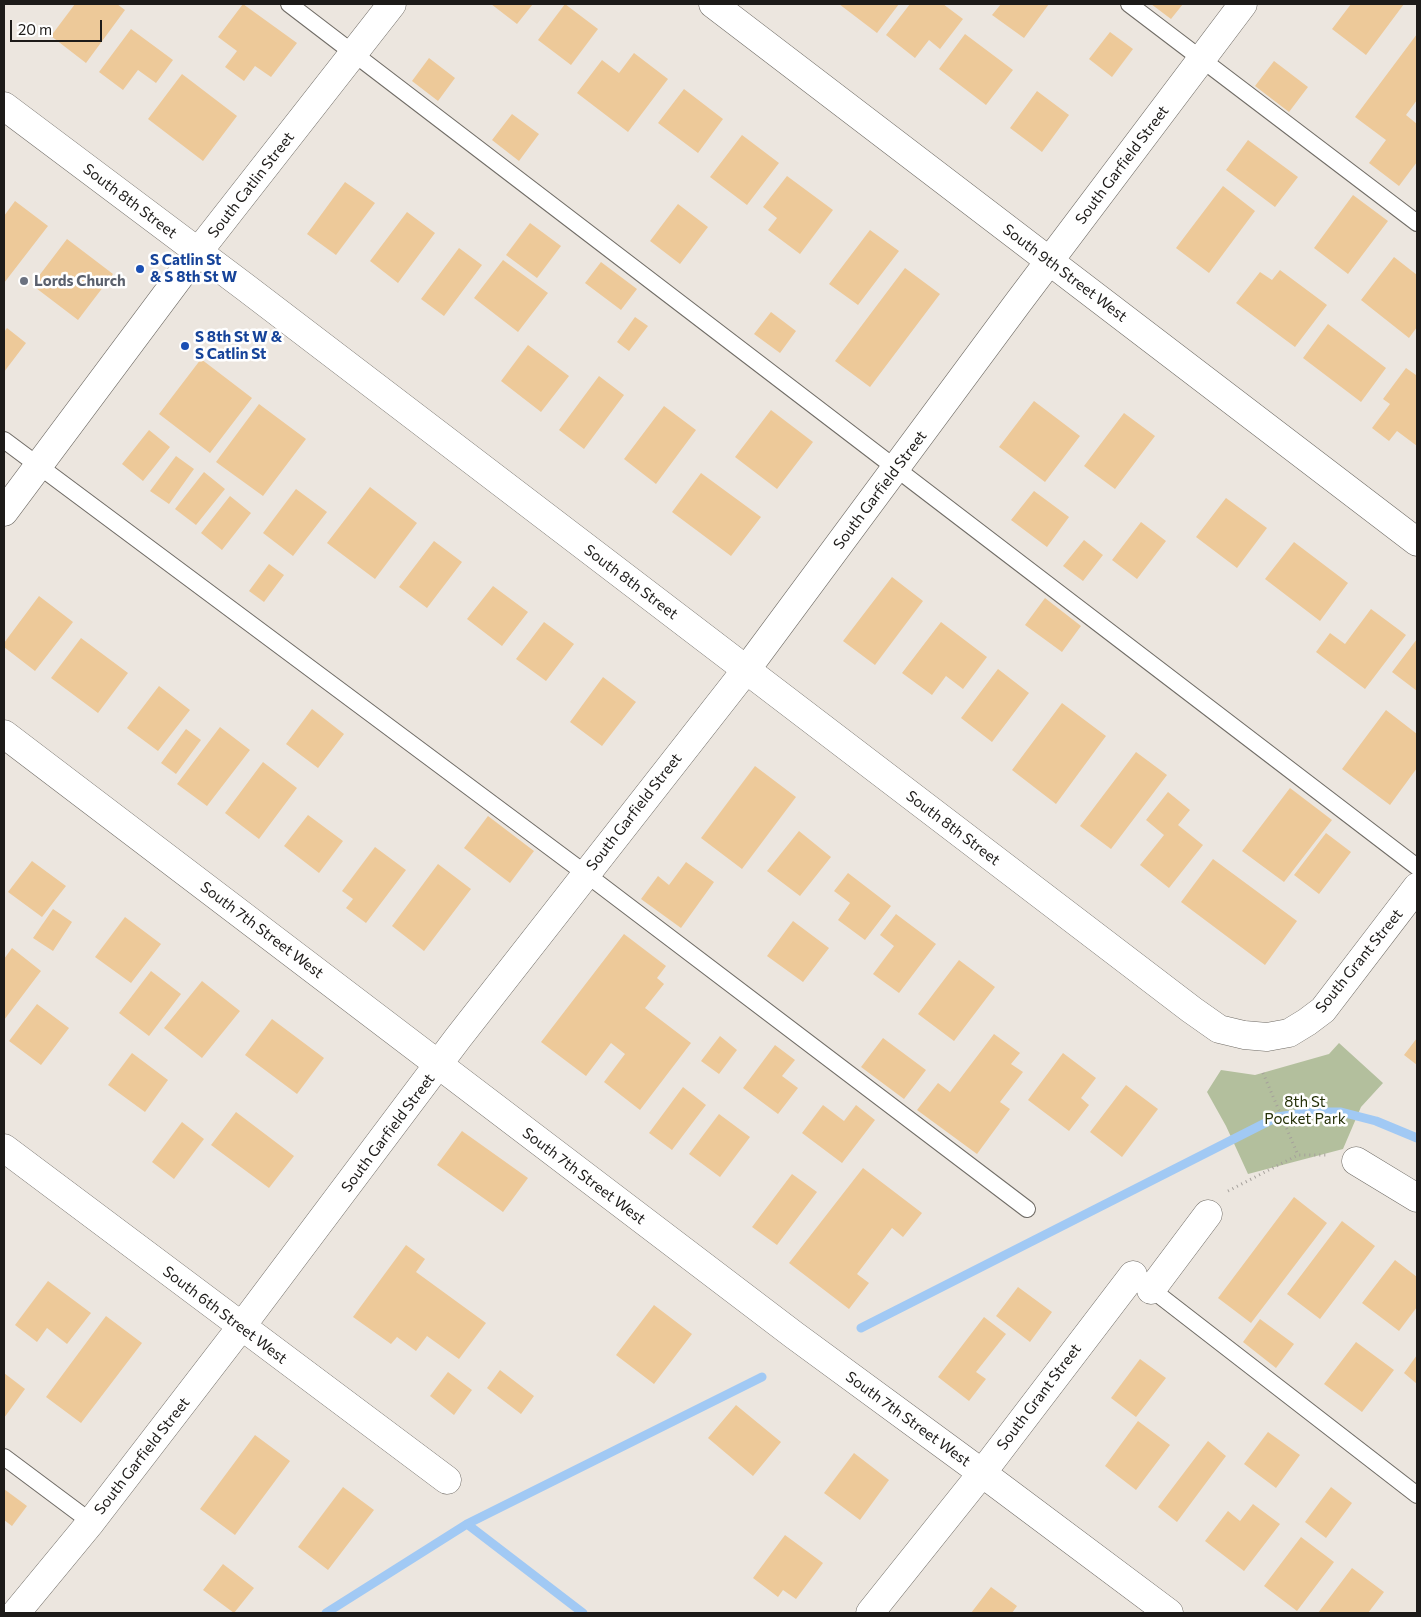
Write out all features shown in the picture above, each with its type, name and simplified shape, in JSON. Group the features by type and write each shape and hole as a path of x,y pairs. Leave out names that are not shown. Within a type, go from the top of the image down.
{"street":[{"name":"South Catlin Street","path":"4,512 198,252 392,4"},
{"name":"South 9th Street West","path":"713,4 1417,542"},
{"name":"South Garfield Street","path":"16,1613 91,1522 439,1065 746,670 1017,304 1243,4"},
{"name":"South 8th Street","path":"4,106 1192,1010 1219,1029 1244,1035 1267,1037"},
{"name":"South 7th Street West","path":"4,734 794,1336 982,1473 1169,1613"},
{"name":"South Grant Street","path":"1267,1037 1290,1033 1323,1010 1417,887"},
{"name":"South 6th Street West","path":"4,1148 446,1480"},
{"path":"1356,1160 1417,1198"},
{"name":"South Grant Street","path":"870,1613 982,1473 1142,1282 1208,1214"}],"lane":[{"path":"289,4 1417,867"},
{"path":"1129,4 1417,223"},
{"path":"4,440 586,874 1027,1209"},
{"path":"1142,1282 1417,1495"},
{"path":"4,1457 91,1522"}],"path":[{"path":"1263,1073 1298,1155"},
{"path":"1208,1214 1223,1194 1298,1155 1339,1156 1356,1160"}],"green space":[{"name":"8th St Pocket Park","path":"1339,1043 1383,1083 1361,1107 1343,1149 1248,1174 1226,1126 1207,1092 1221,1070 1255,1075 1329,1054"}],"building":[{"path":"75,4 117,4 125,10 86,63 51,36"},
{"path":"243,4 297,43 271,77 255,66 244,81 225,67 237,51 218,37"},
{"path":"491,4 533,4 517,24"},
{"path":"565,4 598,29 571,65 538,40"},
{"path":"839,4 899,4 877,33"},
{"path":"910,4 943,4 963,19 940,49 929,40 915,58 886,35"},
{"path":"1001,4 1049,4 1024,38 992,15"},
{"path":"1151,4 1183,4 1171,19"},
{"path":"1351,4 1404,4 1366,55 1332,29"},
{"path":"131,29 173,60 156,83 138,70 123,90 99,72"},
{"path":"1110,32 1133,49 1112,77 1089,59"},
{"path":"965,34 1013,70 986,105 939,69"},
{"path":"1417,34 1417,100 1406,115 1417,124 1417,162 1399,186 1369,163 1386,140 1355,117"},
{"path":"634,53 668,79 628,132 577,93 602,60 619,73"},
{"path":"429,58 455,78 438,101 412,81"},
{"path":"1274,61 1308,87 1289,112 1255,86"},
{"path":"182,74 237,116 203,161 148,119"},
{"path":"684,89 723,119 698,153 658,123"},
{"path":"1037,91 1069,115 1042,152 1010,128"},
{"path":"512,114 539,134 519,161 492,140"},
{"path":"742,135 779,163 747,205 710,177"},
{"path":"1248,140 1298,177 1275,207 1226,170"},
{"path":"787,176 833,210 800,254 768,230 777,218 763,207"},
{"path":"345,182 375,203 336,255 307,234"},
{"path":"1223,186 1255,211 1209,273 1176,248"},
{"path":"1353,195 1388,221 1348,274 1314,248"},
{"path":"15,201 48,226 4,283 4,216"},
{"path":"678,204 708,227 680,264 650,241"},
{"path":"407,212 435,233 398,283 370,261"},
{"path":"530,223 561,246 537,278 506,255"},
{"path":"870,230 899,251 858,305 829,284"},
{"path":"67,239 113,274 78,320 32,285"},
{"path":"459,248 482,265 444,316 421,299"},
{"path":"1394,257 1417,275 1417,327 1409,338 1361,300"},
{"path":"503,260 548,293 518,332 474,298"},
{"path":"601,262 637,289 621,310 585,283"},
{"path":"905,268 940,294 870,387 835,361"},
{"path":"1280,270 1327,305 1295,347 1236,303 1260,272 1272,280"},
{"path":"771,312 796,331 780,353 754,334"},
{"path":"635,317 648,326 629,351 617,342"},
{"path":"1328,324 1386,368 1361,402 1303,358"},
{"path":"7,328 26,343 4,372 4,332"},
{"path":"528,345 569,376 541,412 501,381"},
{"path":"201,359 252,398 210,453 159,414"},
{"path":"1406,368 1417,374 1417,446 1397,431 1389,441 1372,428 1390,404 1383,399"},
{"path":"599,376 624,395 584,449 559,430"},
{"path":"1034,401 1080,436 1045,482 999,447"},
{"path":"259,404 306,439 263,496 216,462"},
{"path":"664,406 696,430 656,484 624,459"},
{"path":"771,410 813,442 777,489 735,457"},
{"path":"1124,413 1155,436 1115,489 1084,466"},
{"path":"149,430 170,447 143,481 122,464"},
{"path":"176,456 194,469 169,504 150,491"},
{"path":"204,472 225,489 196,525 175,509"},
{"path":"701,473 761,517 731,556 672,512"},
{"path":"370,487 417,523 375,579 327,543"},
{"path":"296,489 327,512 293,556 263,533"},
{"path":"1034,491 1069,517 1047,547 1011,520"},
{"path":"230,496 251,513 222,550 201,533"},
{"path":"1226,498 1267,528 1237,568 1196,537"},
{"path":"1141,522 1166,541 1137,579 1112,560"},
{"path":"1084,540 1103,555 1083,581 1063,566"},
{"path":"434,541 462,562 427,608 399,587"},
{"path":"1294,542 1348,583 1320,621 1265,579"},
{"path":"269,564 284,575 264,602 249,591"},
{"path":"892,577 923,601 875,665 843,641"},
{"path":"493,586 528,612 502,646 467,619"},
{"path":"39,596 73,622 35,671 4,647 4,643"},
{"path":"1045,598 1081,626 1062,652 1025,625"},
{"path":"1371,609 1406,635 1365,689 1316,652 1330,633 1345,644"},
{"path":"544,622 574,644 546,681 516,659"},
{"path":"941,622 987,657 963,689 946,676 932,695 902,673"},
{"path":"81,638 128,673 98,713 51,678"},
{"path":"1417,639 1417,691 1392,672"},
{"path":"998,669 1029,693 992,742 961,718"},
{"path":"603,677 636,702 602,746 570,722"},
{"path":"159,686 190,710 158,751 127,728"},
{"path":"1062,703 1106,736 1056,804 1012,770"},
{"path":"312,709 344,734 318,768 286,744"},
{"path":"1386,710 1417,734 1417,768 1390,805 1342,769"},
{"path":"220,727 250,750 207,806 177,784"},
{"path":"186,729 201,740 176,774 161,763"},
{"path":"1136,752 1167,775 1111,849 1080,826"},
{"path":"263,762 297,788 259,839 225,813"},
{"path":"755,766 796,797 742,869 701,838"},
{"path":"1290,788 1332,820 1284,882 1242,851"},
{"path":"1168,792 1190,810 1178,825 1203,845 1169,888 1140,865 1164,835 1146,820"},
{"path":"308,815 343,841 319,873 284,846"},
{"path":"488,816 534,851 510,883 464,848"},
{"path":"799,831 831,857 800,896 767,871"},
{"path":"1326,833 1351,852 1319,894 1294,875"},
{"path":"375,847 406,870 366,923 346,908 353,899 342,891"},
{"path":"1213,859 1297,921 1265,965 1181,902"},
{"path":"32,861 66,886 42,917 8,892"},
{"path":"686,862 714,882 681,928 641,899 658,876 669,885"},
{"path":"438,864 471,889 424,951 392,926"},
{"path":"848,873 891,906 865,940 838,920 850,903 834,891"},
{"path":"53,909 72,922 53,951 33,938"},
{"path":"896,914 936,944 899,993 873,974 894,946 880,935"},
{"path":"125,917 161,944 131,983 95,957"},
{"path":"793,921 829,948 803,982 767,956"},
{"path":"624,934 666,966 657,978 664,984 645,1008 691,1043 640,1110 604,1082 625,1054 611,1043 586,1076 541,1042"},
{"path":"12,948 41,971 4,1020 4,959"},
{"path":"959,960 995,987 954,1041 918,1014"},
{"path":"151,971 181,994 149,1036 119,1013"},
{"path":"202,981 240,1011 202,1058 164,1028"},
{"path":"37,1004 69,1028 41,1065 9,1041"},
{"path":"272,1019 324,1058 297,1094 245,1055"},
{"path":"994,1034 1020,1053 1011,1064 1023,1072 1000,1102 1010,1109 977,1154 917,1110 938,1083 950,1092"},
{"path":"720,1036 737,1050 719,1074 701,1061"},
{"path":"883,1038 926,1070 904,1099 861,1067"},
{"path":"1417,1038 1417,1065 1404,1055"},
{"path":"775,1045 795,1060 782,1076 798,1088 778,1114 743,1088"},
{"path":"132,1053 168,1080 145,1112 108,1085"},
{"path":"1063,1053 1096,1078 1081,1098 1089,1105 1069,1131 1028,1100"},
{"path":"1126,1085 1158,1109 1122,1157 1090,1132"},
{"path":"683,1087 706,1105 672,1150 649,1133"},
{"path":"823,1105 844,1121 856,1105 875,1120 842,1163 802,1133"},
{"path":"236,1112 294,1156 269,1188 211,1145"},
{"path":"719,1114 750,1137 720,1177 689,1154"},
{"path":"182,1122 204,1139 174,1179 152,1162"},
{"path":"462,1131 528,1178 503,1212 437,1165"},
{"path":"863,1168 922,1213 903,1237 892,1228 857,1274 869,1283 849,1309 789,1263"},
{"path":"792,1174 817,1192 777,1245 752,1227"},
{"path":"1294,1197 1327,1223 1251,1323 1218,1298"},
{"path":"1342,1221 1375,1246 1320,1319 1287,1294"},
{"path":"406,1245 425,1259 416,1272 486,1323 459,1359 427,1336 416,1351 397,1337 391,1344 353,1317"},
{"path":"1395,1260 1417,1277 1417,1307 1399,1331 1362,1303"},
{"path":"48,1281 91,1313 67,1344 47,1328 37,1342 15,1325"},
{"path":"1018,1287 1052,1312 1030,1342 996,1316"},
{"path":"654,1305 692,1334 654,1384 616,1355"},
{"path":"106,1316 142,1343 81,1423 46,1397"},
{"path":"984,1317 1006,1334 976,1372 986,1379 969,1401 938,1377"},
{"path":"1260,1319 1294,1344 1276,1368 1243,1342"},
{"path":"1356,1342 1394,1370 1362,1412 1324,1384"},
{"path":"1417,1355 1417,1384 1404,1373"},
{"path":"1140,1359 1166,1378 1136,1417 1111,1398"},
{"path":"500,1370 534,1396 521,1414 487,1388"},
{"path":"448,1372 472,1390 454,1415 430,1396"},
{"path":"4,1373 25,1389 4,1418"},
{"path":"736,1405 781,1442 753,1476 708,1438"},
{"path":"1138,1421 1170,1445 1136,1490 1105,1466"},
{"path":"1268,1432 1300,1455 1276,1488 1244,1464"},
{"path":"255,1435 290,1461 235,1535 200,1509"},
{"path":"1208,1441 1226,1456 1177,1522 1158,1507"},
{"path":"854,1453 889,1480 860,1520 824,1493"},
{"path":"343,1487 374,1510 328,1570 298,1547"},
{"path":"1331,1487 1352,1503 1326,1538 1305,1522"},
{"path":"4,1489 27,1506 12,1526 4,1520"},
{"path":"1253,1504 1280,1524 1244,1571 1205,1541 1228,1511 1240,1521"},
{"path":"785,1535 823,1563 796,1599 783,1590 778,1597 753,1578"},
{"path":"1301,1537 1334,1562 1297,1611 1264,1586"},
{"path":"223,1564 254,1588 234,1613 203,1590"},
{"path":"1352,1568 1384,1592 1368,1613 1318,1613"},
{"path":"991,1587 1017,1606 1012,1613 971,1613"}],"waterway":[{"path":"861,1328 1277,1117 1311,1112 1341,1112 1376,1121 1417,1138"},
{"path":"326,1613 467,1524 762,1377"},
{"path":"467,1524 583,1613"}],"place":[{"name":"S Catlin St & S 8th St W","path":"140,269"},
{"name":"Lords Church","path":"24,281"},
{"name":"S 8th St W & S Catlin St","path":"185,346"}]}
